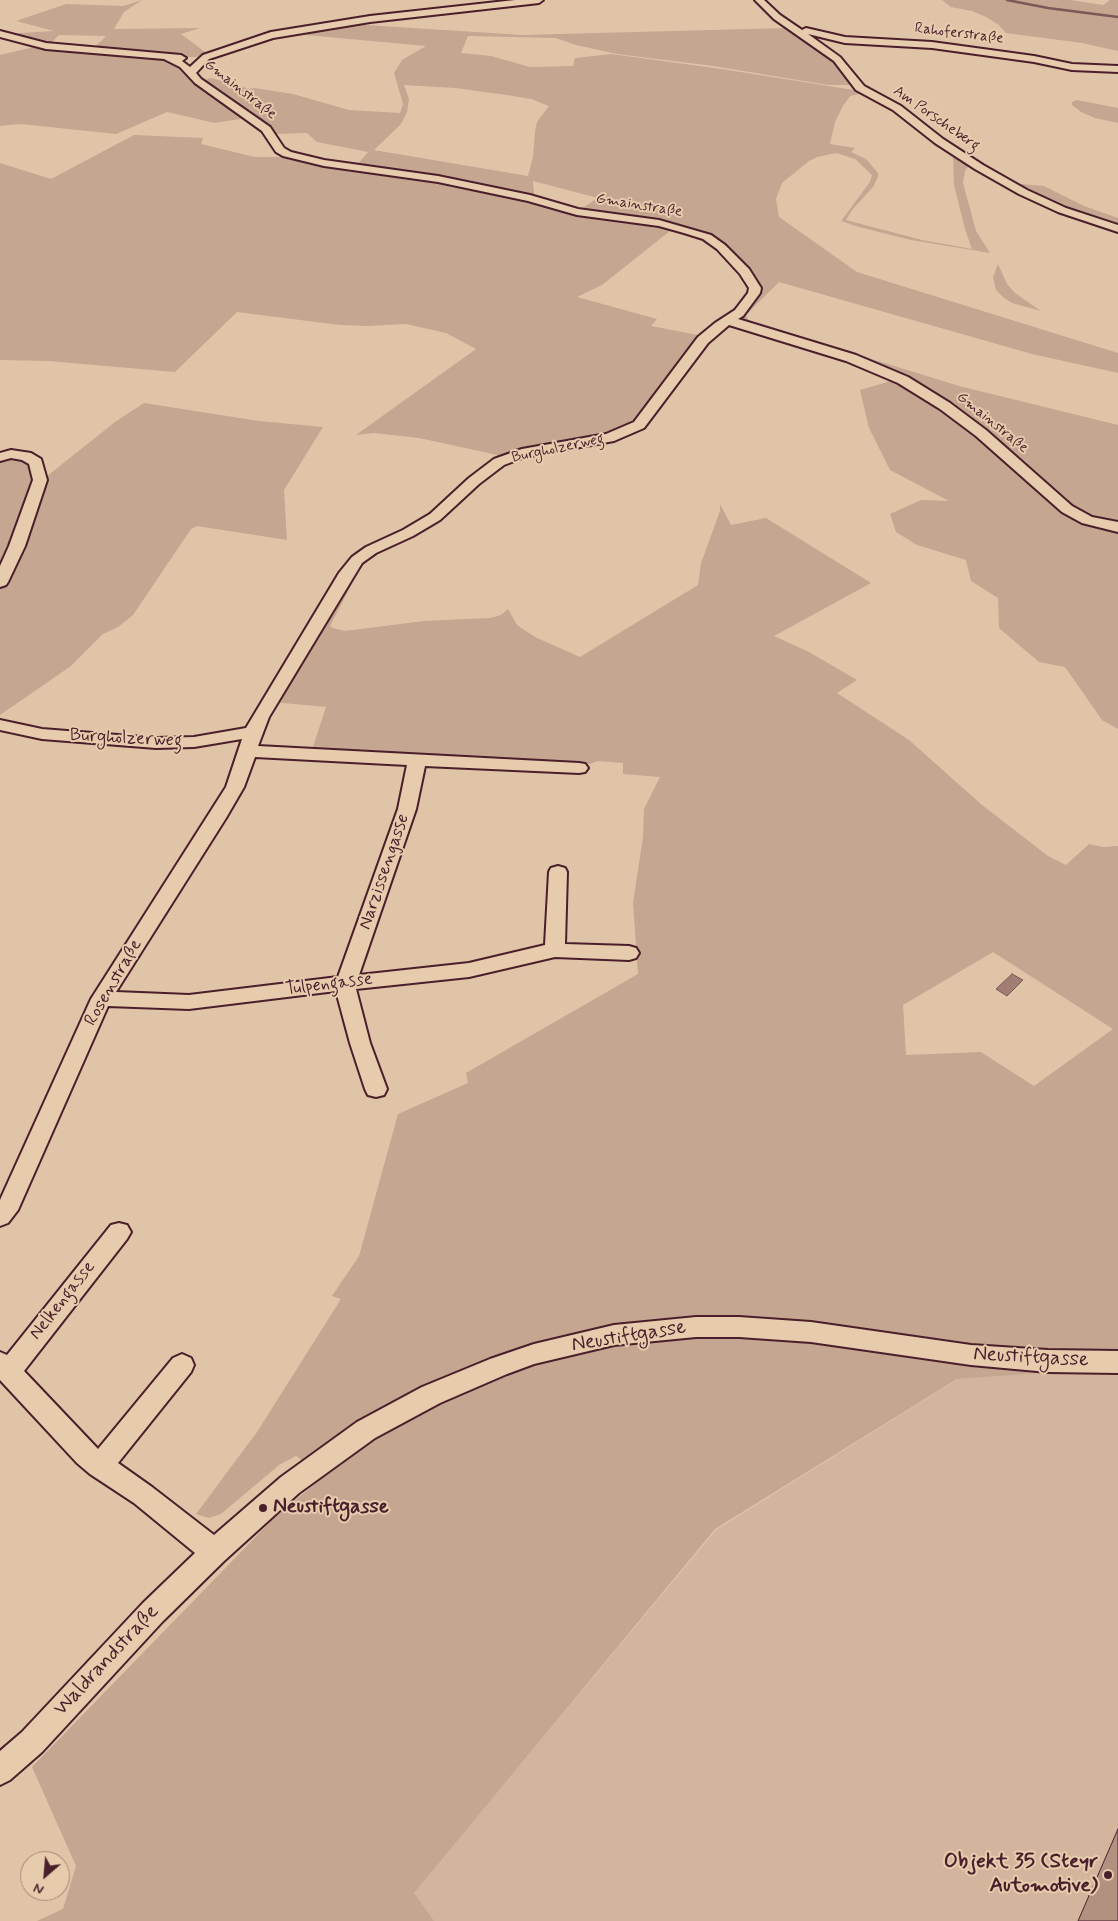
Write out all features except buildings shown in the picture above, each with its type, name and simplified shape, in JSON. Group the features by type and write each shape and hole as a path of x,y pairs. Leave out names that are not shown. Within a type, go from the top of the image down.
{"street":[{"path":"191,72 206,57 254,39 292,31 379,18 539,0"},
{"name":"Am Porscheberg","path":"759,0 777,18 837,59 860,88 897,108 939,141 979,167 1023,192 1055,207 1086,220 1118,230"},
{"name":"Rahoferstraße","path":"797,31 845,40 943,46 1034,59 1072,67 1118,69"},
{"name":"Gmainstraße","path":"0,34 46,46 168,58 206,57"},
{"name":"Gmainstraße","path":"168,58 183,65 198,81 266,130 280,150 296,158 438,179 530,198 577,212 667,224 707,237 728,254 746,272 754,284 754,292 743,309 730,321"},
{"name":"Gmainstraße","path":"730,321 851,358 903,380 945,406 982,433 1066,508 1087,520 1118,527"},
{"name":"Burgholzerweg","path":"235,787 253,732 357,560 371,550 416,529 435,517 474,480 500,462 522,454 609,438 633,429 645,418 703,340 719,326 730,321"},
{"path":"0,457 11,454 26,456 36,462 40,480 17,546 0,582"},
{"name":"Burgholzerweg","path":"0,725 42,734 156,743 194,742 253,732"},
{"path":"248,751 579,768"},
{"name":"Narzissengasse","path":"346,983 407,809 417,759"},
{"name":"Rosenstraße","path":"0,1217 7,1210 101,999 235,787"},
{"path":"556,950 558,872"},
{"name":"Tulpengasse","path":"101,999 189,1002 489,967 556,950 629,952"},
{"path":"346,983 346,993 360,1043 376,1089"},
{"name":"Nelkengasse","path":"4,1367 15,1364 119,1232"},
{"name":"Neustiftgasse","path":"215,1552 290,1485 366,1430 431,1395 499,1366 534,1354 606,1337 679,1328 739,1327 811,1332 971,1355 1048,1361 1118,1362"},
{"path":"99,1466 182,1365"},
{"path":"4,1367 86,1455 99,1466 143,1495 215,1552"},
{"name":"Waldrandstraße","path":"0,1770 32,1742 153,1612 215,1552"}],"shaded area":[{"path":"142,0 124,12 114,29 200,28 181,34 209,55 172,57 93,49 106,36 59,35 49,45 4,34 54,31 16,21 66,4 123,6"},
{"path":"942,0 1070,0 1103,5 1110,0 1118,0 1118,51 1082,43 1006,33 999,25 986,17 972,11 951,7"},
{"path":"350,24 522,35 787,28 830,56 854,85 828,85 713,66 617,54 576,45 556,38 468,36 461,53 491,56 530,67 573,66 575,58 611,54 860,91 863,93 850,96 843,106 835,122 830,144 855,148 851,152 866,159 878,173 878,177 873,187 852,210 846,220 922,240 972,249 954,185 953,156 949,149 970,163 965,171 963,183 976,231 990,253 911,240 841,221 870,182 872,175 855,159 836,153 817,157 809,161 782,183 776,199 779,217 857,272 1118,353 1118,373 1032,354 779,282 746,315 749,321 959,386 1118,425 1118,522 1091,517 1077,509 955,409 911,381 750,326 742,317 758,291 709,236 665,223 578,211 598,198 533,181 534,194 521,195 356,166 368,152 317,142 307,133 274,134 201,81 211,78 250,89 293,94 349,110 400,113 403,104 394,73 402,60 426,46 295,34 255,42 228,53 225,52 262,38","holes":["404,85 455,88 531,99 549,106 537,122 533,157 528,176 374,150 401,124 407,112 409,99"]},
{"path":"38,46 167,60 176,64 246,118 215,123 167,112 116,134 21,124 0,126 0,55"},
{"path":"1077,100 1118,108 1118,123 1095,118 1081,112 1072,105 1072,102"},
{"path":"134,135 203,138 201,144 255,157 291,157 404,174 515,196 570,212 675,227 602,285 577,297 657,319 651,326 703,336 643,414 625,430 502,456 419,438 374,433 356,435 476,349 446,333 406,324 340,325 237,312 175,372 48,361 0,360 0,163 51,179"},
{"path":"1010,183 1044,186 1084,206 1118,218 1118,228 1084,218"},
{"path":"998,264 1007,284 1015,293 1041,311 1012,303 996,290 993,277"},
{"path":"894,380 942,407 1075,518 1118,529 1118,729 1102,720 1065,667 1039,662 999,628 998,598 971,581 966,560 917,545 896,532 890,514 921,500 949,501 890,470 869,428 860,390"},
{"path":"144,403 259,421 323,427 284,490 287,540 197,526 191,529 133,615 118,627 103,634 71,666 0,715 0,455 30,453 44,461 46,477 115,422"},
{"path":"720,504 731,525 766,518 871,583 774,636 809,652 857,680 837,693 909,740 982,805 1048,856 1066,865 1089,844 1103,847 1118,846 1118,1367 957,1379 715,1529 414,1893 434,1921 37,1921 63,1909 65,1901 70,1901 70,1886 76,1866 32,1767 272,1520 324,1476 296,1456 279,1465 221,1514 209,1518 196,1514 257,1432 341,1299 332,1296 359,1256 398,1114 468,1083 466,1073 638,974 633,903 643,837 644,809 660,777 623,774 623,763 598,761 590,764 312,750 326,707 273,702 358,566 356,576 330,626 333,628 345,631 424,621 490,618 501,615 508,609 517,625 535,637 580,657 698,585 701,563 720,511","holes":["993,952 1113,1029 1034,1086 981,1052 906,1055 903,1005"]},
{"path":"1012,974 1023,980 1007,996 996,989"},
{"path":"1118,1365 1118,1921 433,1921 413,1893 716,1530 958,1379"}],"waterway":[{"path":"1007,0 1048,8 1118,17"}],"place":[{"name":"Neustiftgasse","path":"263,1508"},
{"name":"Objekt 35 (Steyr Automotive)","path":"1108,1875"}]}
